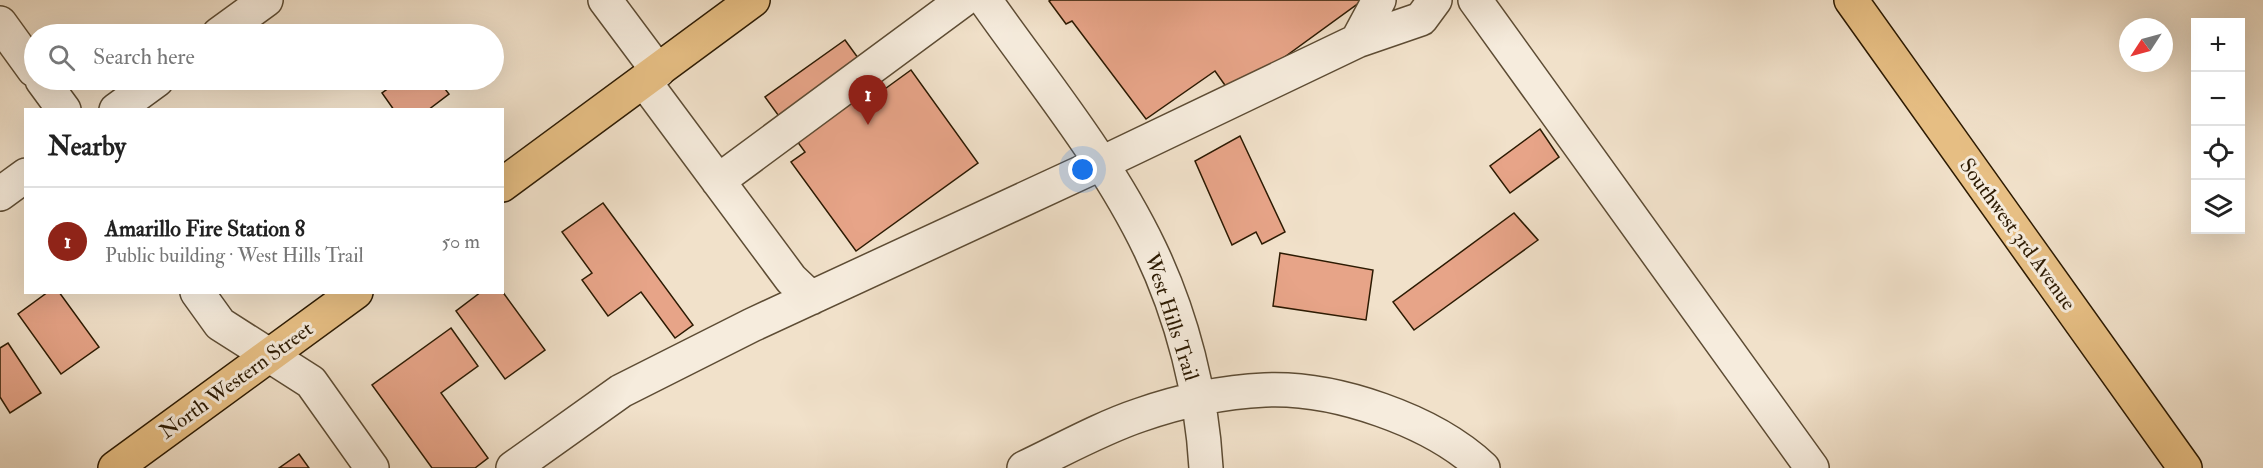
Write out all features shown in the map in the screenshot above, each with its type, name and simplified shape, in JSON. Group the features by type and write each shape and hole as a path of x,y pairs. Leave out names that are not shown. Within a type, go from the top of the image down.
{"main road":[{"path":"504,184 753,0"},
{"name":"Southwest 3rd Avenue","path":"1851,0 2185,468"},
{"name":"North Western Street","path":"116,468 353,294"}],"street":[{"path":"233,24 266,0"},
{"path":"606,0 718,181 791,279 811,298"},
{"path":"718,181 963,0"},
{"name":"West Hills Trail","path":"985,0 1102,163 1151,250 1171,301 1197,399 1206,468"},
{"path":"1357,41 1379,0"},
{"path":"513,468 621,391 811,298 1357,41 1421,19 1435,0"},
{"path":"1475,0 1812,468"},
{"path":"0,23 24,56"},
{"path":"49,90 63,108"},
{"path":"119,108 143,90"},
{"path":"0,194 24,177"},
{"path":"198,294 220,324 311,382 372,468"},
{"path":"1024,468 1140,415 1197,399 1267,390 1341,399 1378,408 1448,441 1484,468"}],"building":[{"path":"1363,0 1264,72 1227,88 1215,71 1146,119 1072,21 1066,24 1049,1"},
{"path":"845,40 882,91 911,70 978,163 856,251 791,162 805,152 765,97"},
{"path":"386,90 446,90 449,94 431,108 393,108 382,93"},
{"path":"1540,129 1559,157 1510,193 1490,166"},
{"path":"1240,136 1285,232 1262,244 1256,232 1232,245 1195,161"},
{"path":"603,203 693,325 675,338 641,292 608,316 582,280 592,273 562,232"},
{"path":"1514,213 1538,240 1414,330 1393,302"},
{"path":"1280,253 1373,270 1366,320 1273,306"},
{"path":"45,294 60,294 99,347 61,374 18,314"},
{"path":"478,294 504,294 545,350 505,379 456,311"},
{"path":"451,328 478,366 441,393 488,458 475,468 432,468 372,385"},
{"path":"8,343 41,393 10,413 0,397 0,348"},
{"path":"299,454 309,468 279,468"}],"place":[{"name":"Amarillo Fire Station 8","path":"868,125"}]}
